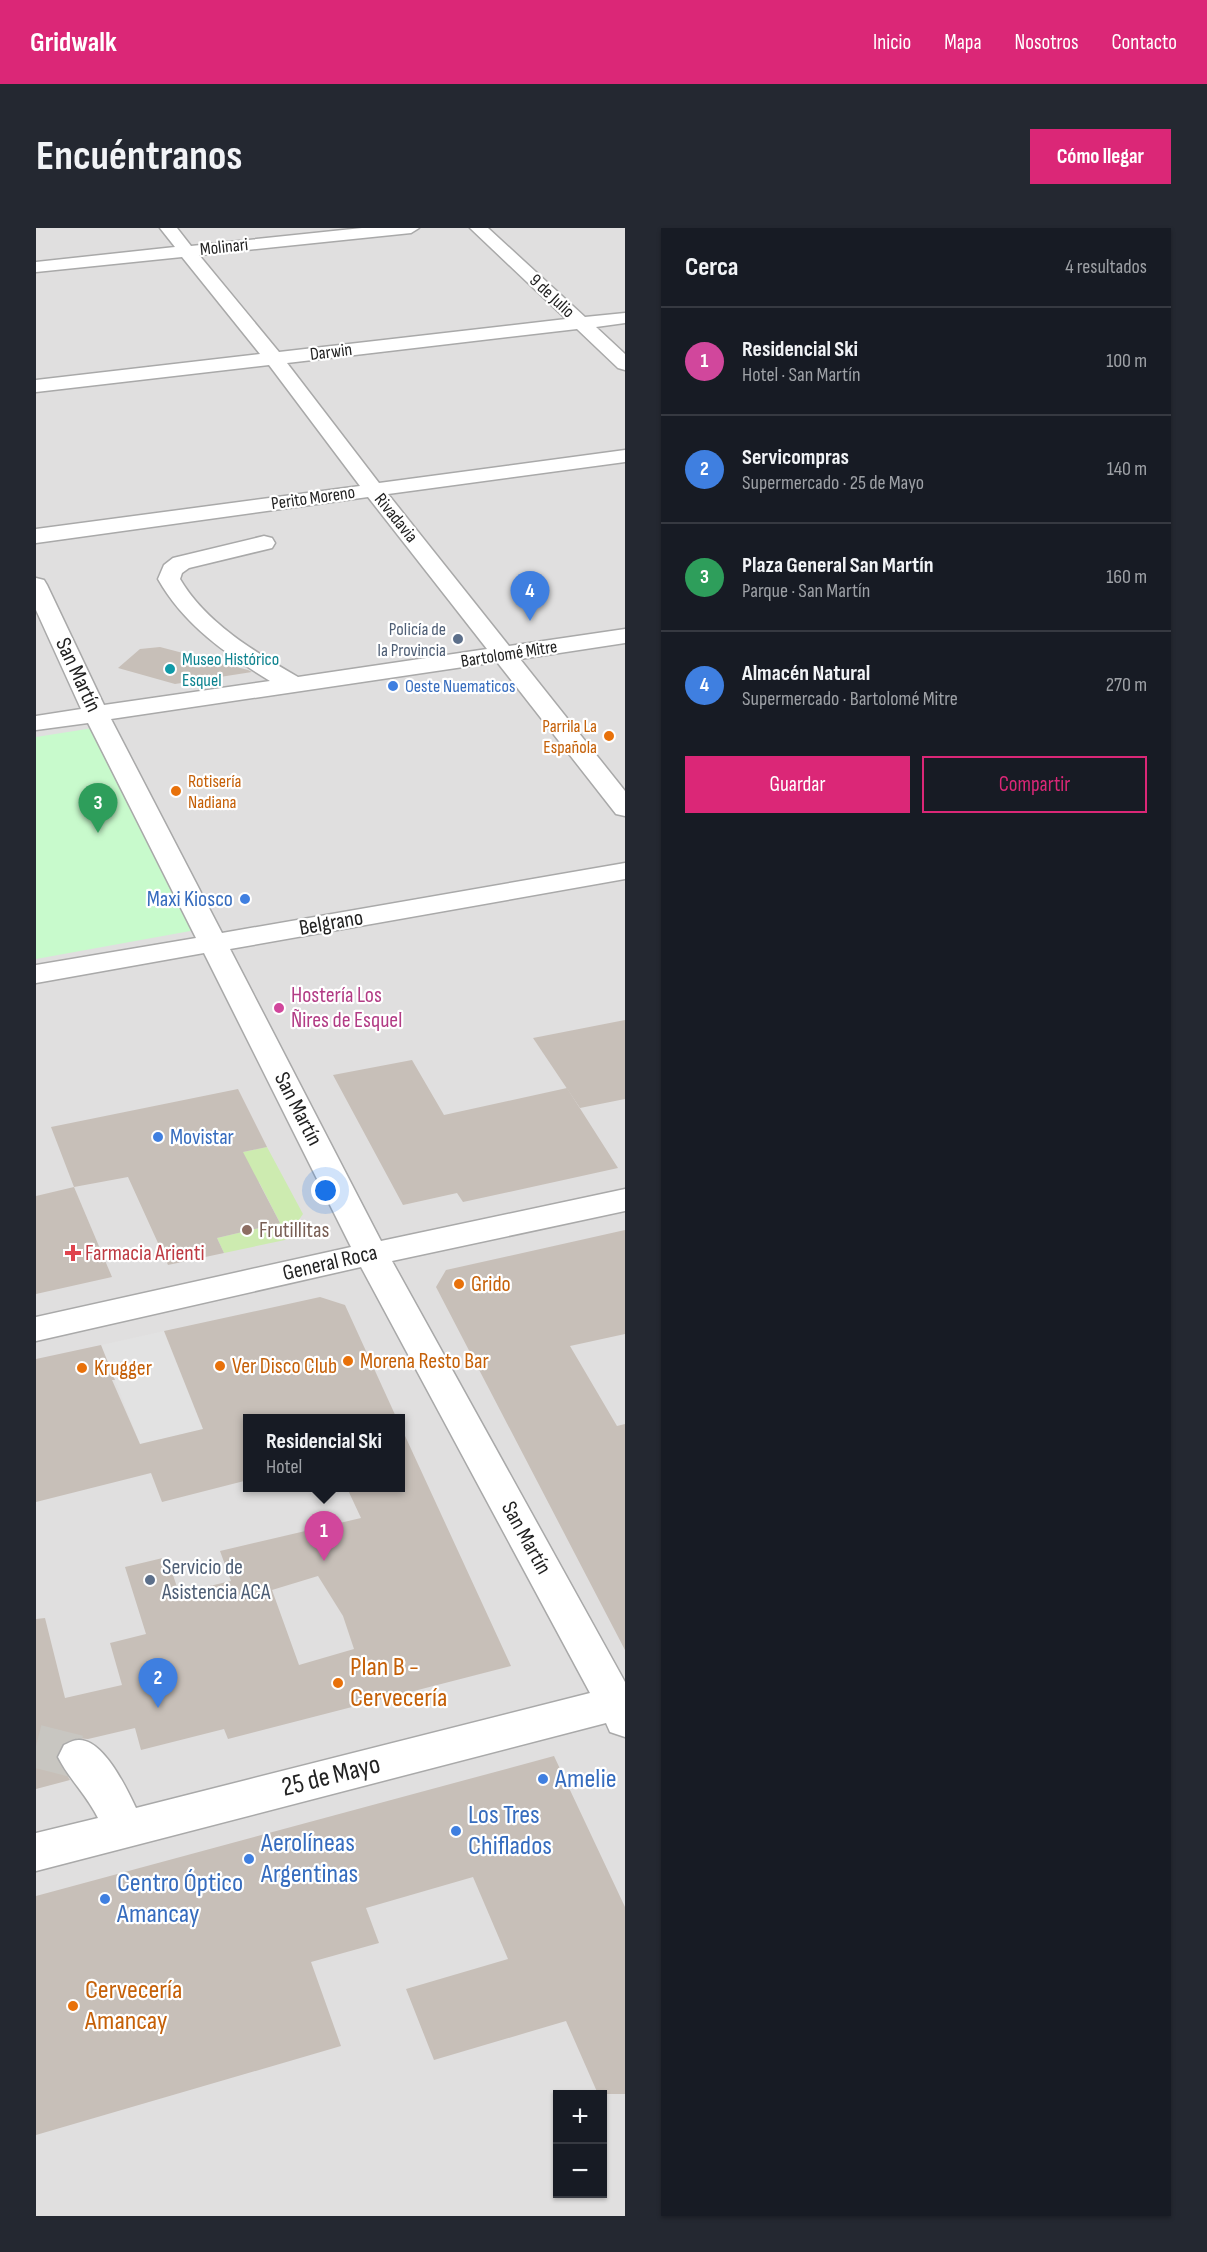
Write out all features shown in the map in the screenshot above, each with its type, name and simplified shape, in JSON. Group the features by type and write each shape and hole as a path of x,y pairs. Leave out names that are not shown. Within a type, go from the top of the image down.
{"street":[{"name":"Rivadavia","path":"168,228 274,359 373,489 625,808"},
{"name":"Molinari","path":"36,267 411,228"},
{"name":"9 de Julio","path":"478,228 625,364"},
{"name":"Darwin","path":"36,386 625,318"},
{"name":"Perito Moreno","path":"36,536 625,456"},
{"path":"264,543 182,563 172,570 169,579 175,594 189,611 267,670 294,685"},
{"name":"San Martín","path":"36,585 96,714 371,1254 622,1708"},
{"name":"Bartolomé Mitre","path":"36,723 625,636"},
{"name":"Belgrano","path":"36,974 625,871"},
{"name":"General Roca","path":"36,1329 625,1200"},
{"name":"25 de Mayo","path":"36,1852 622,1708"},
{"path":"79,1757 103,1785 125,1829"}],"shaded area":[{"path":"36,228 625,228 625,2216 36,2216"},
{"path":"164,1331 203,1429 140,1444 101,1345"}],"green space":[{"path":"106,726 207,928 36,959 36,737"},
{"path":"267,1147 303,1214 285,1240 224,1253 217,1238 280,1223 259,1182 197,1196 182,1165"}],"building":[{"path":"160,647 252,672 175,684 118,668 140,649"},
{"path":"625,1020 625,1099 580,1108 533,1038"},
{"path":"412,1060 444,1115 567,1088 618,1168 463,1202 457,1193 403,1205 333,1075"},
{"path":"238,1089 267,1147 243,1152 280,1223 217,1238 224,1253 168,1265 128,1177 74,1187 51,1127"},
{"name":"Farmacia Arienti","path":"74,1187 112,1277 36,1294 36,1196"},
{"path":"625,1230 625,1334 570,1346 617,1426 625,1424 625,1650 436,1287 446,1270"},
{"path":"320,1297 345,1305 395,1414 243,1414 243,1481 162,1502 151,1473 36,1502 36,1359 101,1345 115,1380 112,1380 140,1444 203,1429 164,1331"},
{"path":"405,1436 511,1666 228,1739 224,1729 141,1750 135,1728 88,1739 74,1738 63,1743 56,1756 70,1780 36,1789 36,1619 45,1618 65,1698 122,1685 110,1643 146,1634 125,1567 167,1557 179,1593 231,1581 220,1551 361,1518 349,1492 405,1492","holes":["318,1576 343,1616 354,1649 299,1665 272,1590"]},
{"path":"554,1756 625,1907 625,2094 607,2094 607,2090 596,2090 566,2021 434,2060 406,1989 508,1959 473,1877 366,1908 379,1943 311,1962 341,2046 36,2135 36,1896"}],"tunnel":[{"path":"36,1746 79,1757"}],"place":[{"name":"Almacén Natural","path":"530,621"},
{"name":"Policía de la Provincia","path":"458,639"},
{"name":"Museo Histórico Esquel","path":"170,669"},
{"name":"Oeste Nuematicos","path":"393,686"},
{"name":"Parrila La Española","path":"609,736"},
{"name":"Rotisería Nadiana","path":"176,791"},
{"name":"Plaza General San Martín","path":"98,833"},
{"name":"Maxi Kiosco","path":"245,899"},
{"name":"Hostería Los Ñires de Esquel","path":"279,1008"},
{"name":"Movistar","path":"158,1137"},
{"name":"Frutillitas","path":"247,1230"},
{"name":"Farmacia Arienti","path":"73,1253"},
{"name":"Grido","path":"459,1284"},
{"name":"Morena Resto Bar","path":"348,1361"},
{"name":"Ver Disco Club","path":"220,1366"},
{"name":"Krugger","path":"82,1368"},
{"name":"Residencial Ski","path":"324,1561"},
{"name":"Servicio de Asistencia ACA","path":"150,1580"},
{"name":"Plan B - Cervecería","path":"338,1683"},
{"name":"Servicompras","path":"158,1708"},
{"name":"Amelie","path":"543,1779"},
{"name":"Los Tres Chiflados","path":"456,1831"},
{"name":"Aerolíneas Argentinas","path":"249,1859"},
{"name":"Centro Óptico Amancay","path":"105,1899"},
{"name":"Cervecería Amancay","path":"73,2006"}]}
